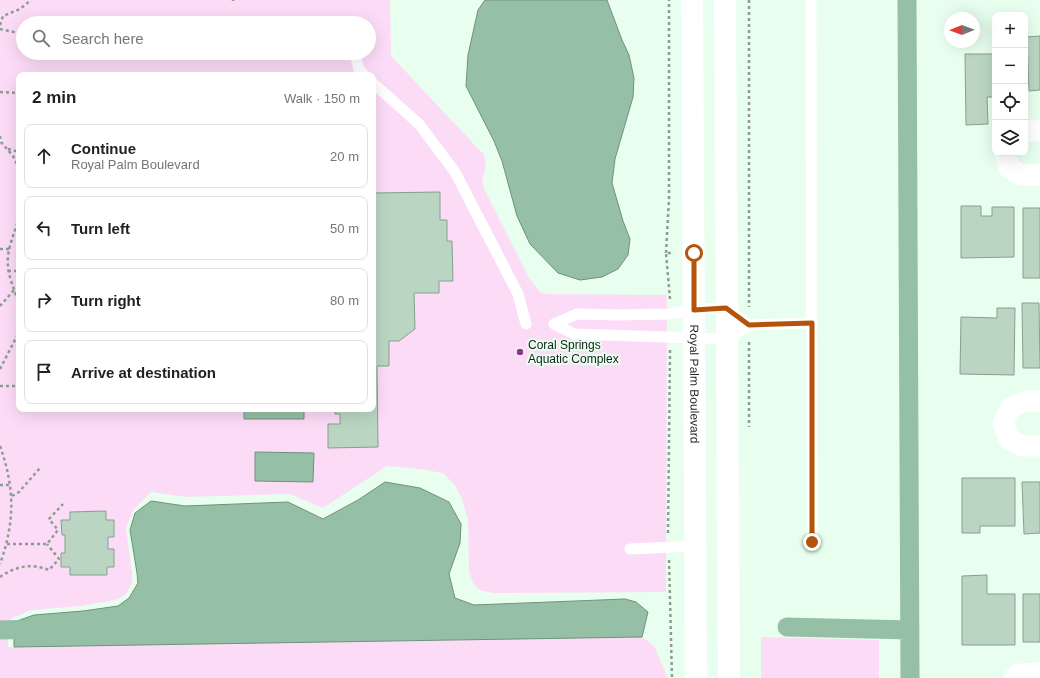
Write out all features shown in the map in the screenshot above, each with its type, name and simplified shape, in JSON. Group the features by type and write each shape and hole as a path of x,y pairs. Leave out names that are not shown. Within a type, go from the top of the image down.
{"street":[{"name":"Royal Palm Boulevard","path":"692,0 696,678"},
{"path":"725,0 729,678"},
{"path":"1028,132 1040,131"},
{"path":"1006,156 1009,168 1020,175 1040,175"},
{"path":"1040,401 1026,401 1010,408 1003,423 1009,439 1022,446 1040,446"},
{"path":"1014,678 1019,674 1040,672"}],"lane":[{"path":"811,0 812,542"},
{"path":"357,60 361,72"},
{"path":"376,86 419,124 455,172 518,294 526,324"},
{"path":"749,325 726,308 694,310 669,314 577,314 554,324 574,334 727,339 749,325 812,323"},
{"path":"630,549 695,546"}],"path":[{"path":"0,25 1,15 20,9 32,0"},
{"path":"666,253 669,200 669,0"},
{"path":"0,29 16,32"},
{"path":"0,92 16,92"},
{"path":"0,136 2,142 16,162"},
{"path":"8,149 16,151"},
{"path":"16,228 10,249 8,266 8,271 16,296"},
{"path":"0,249 10,249"},
{"path":"8,271 16,271"},
{"path":"0,306 14,290"},
{"path":"0,367 16,338"},
{"path":"0,386 16,386"},
{"path":"0,446 4,457 12,496 12,520 7,544 0,564"},
{"path":"12,496 19,492 40,468"},
{"path":"0,485 10,485"},
{"path":"47,544 58,530 50,519 63,504"},
{"path":"7,544 47,544"},
{"path":"0,577 10,570 26,565 40,566 50,570 58,559 47,544"}],"shaded area":[{"name":"Coral Springs Aquatic Complex","path":"0,0 390,0 391,56 484,155 486,164 482,182 485,191 529,278 540,292 546,294 667,295 666,592 493,593 480,590 473,583 469,572 468,520 462,499 455,485 443,473 387,466 323,508 290,494 186,497 151,492 133,510 126,528 132,583 125,595 115,600 81,606 31,610 12,618 8,622 8,647 642,637 654,646 668,678 0,678"},
{"path":"485,0 607,0 629,55 634,78 633,97 615,159 612,183 630,239 628,255 618,269 602,277 580,280 558,273 530,244 517,216 502,161 494,141 466,86 468,55 478,10"},
{"path":"244,412 304,412 304,419 244,419"},
{"path":"255,452 314,453 313,482 255,481"},
{"path":"385,482 420,488 449,502 461,524 460,543 449,574 455,598 474,605 625,599 636,602 648,612 642,637 14,647 14,622 34,615 83,611 118,606 129,598 138,583 130,530 135,513 151,501 185,506 288,502 323,519 358,500"},
{"path":"761,637 879,640 879,678 761,678"}],"building":[{"path":"1040,36 1040,90 1029,91 1028,37"},
{"path":"965,54 992,54 992,97 987,97 988,124 966,125"},
{"path":"440,192 440,220 447,220 447,241 452,241 453,281 439,281 439,293 414,293 415,329 399,341 389,341 389,366 377,366 378,447 328,448 328,424 340,424 340,414 335,414 335,412 376,412 376,193"},
{"path":"961,206 981,206 981,216 992,216 992,207 1014,207 1014,257 961,258"},
{"path":"1023,208 1040,208 1040,278 1023,278"},
{"path":"1022,303 1039,303 1040,368 1023,368"},
{"path":"997,308 1015,308 1014,375 960,374 961,317 997,318"},
{"path":"962,478 1015,478 1015,526 980,526 980,533 962,533"},
{"path":"1022,482 1040,482 1040,533 1024,534"},
{"path":"106,511 106,520 114,520 114,537 108,537 108,549 114,549 114,567 107,567 107,575 70,575 70,567 61,567 61,553 65,553 65,535 62,535 61,520 70,520 70,512"},
{"path":"987,575 987,594 1015,594 1015,645 962,645 962,576"},
{"path":"1023,594 1040,594 1040,642 1023,642"}],"waterway":[{"path":"907,0 910,678"},
{"path":"787,627 910,630"},
{"path":"0,630 39,629"}],"place":[{"name":"Coral Springs Aquatic Complex","path":"520,352"}],"route":[{"path":"694,253 694,310 726,308 749,325 812,323 812,542"}]}
